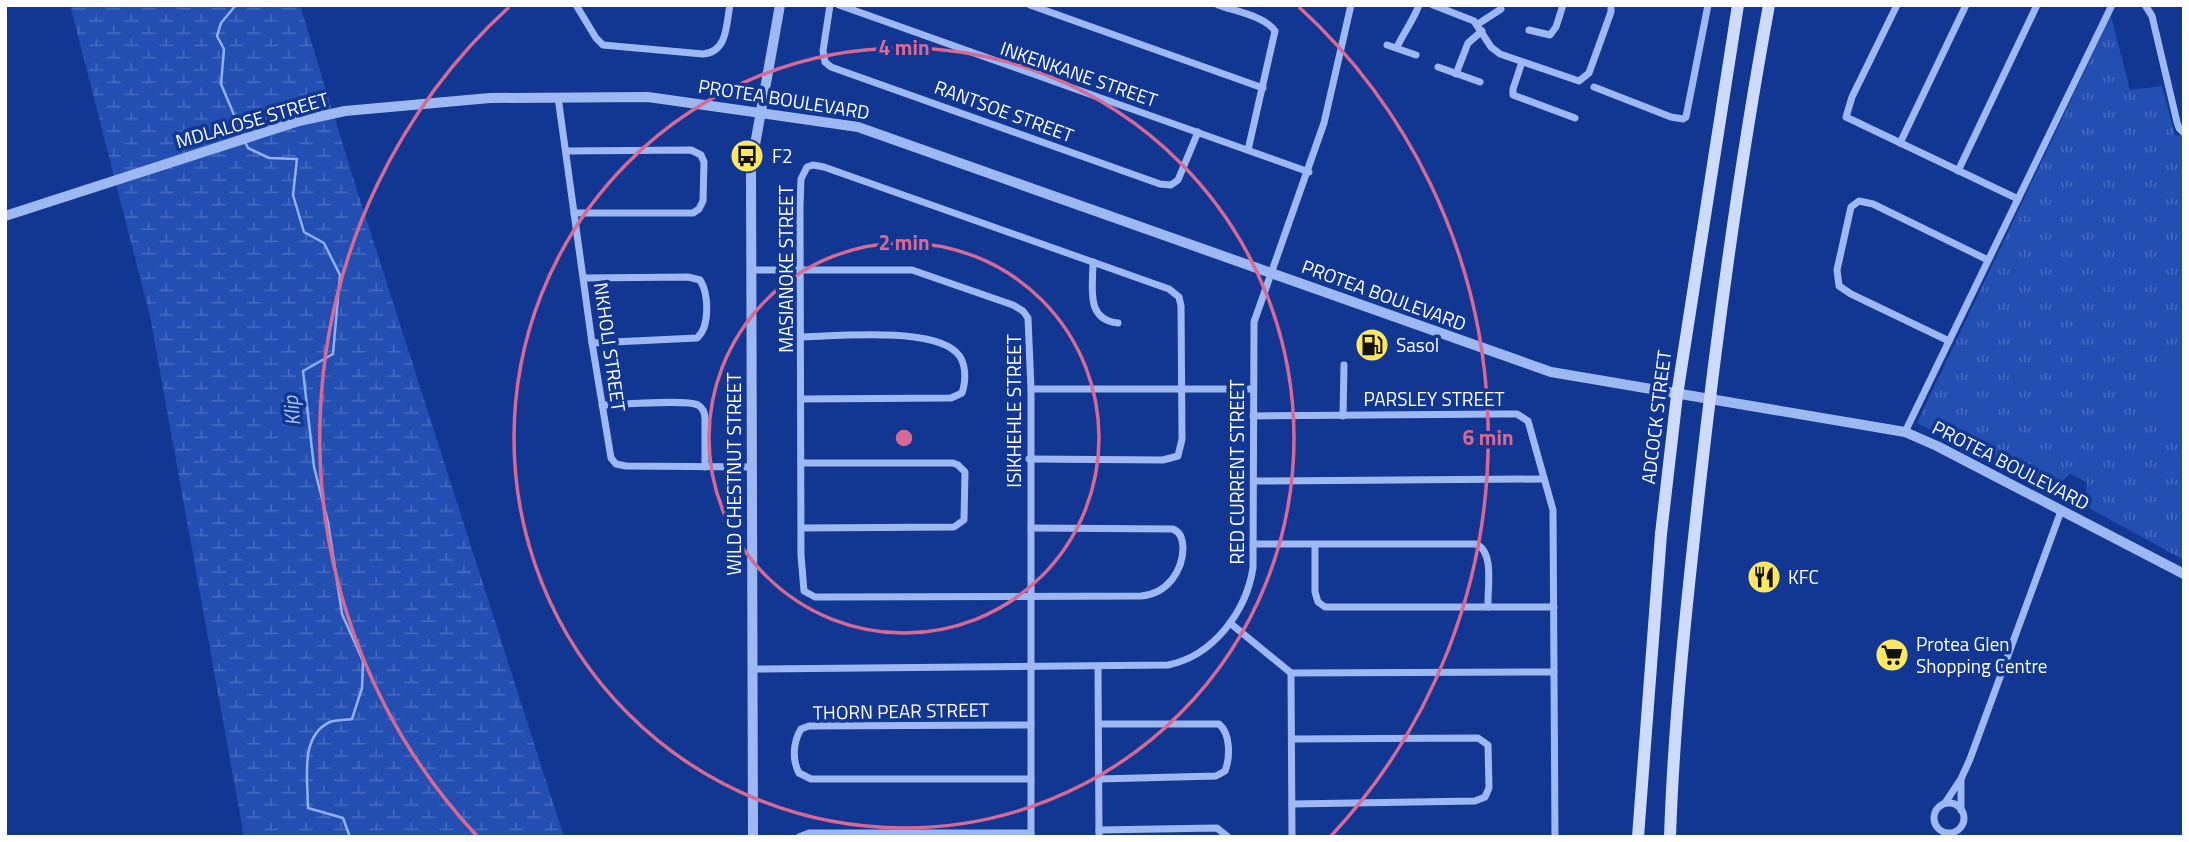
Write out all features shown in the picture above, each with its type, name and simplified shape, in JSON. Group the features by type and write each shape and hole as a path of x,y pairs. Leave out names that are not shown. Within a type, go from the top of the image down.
{"main road":[{"name":"ADCOCK STREET","path":"1638,837 1660,547 1677,394 1738,5"},
{"path":"1670,837 1684,640 1710,400 1737,200 1769,5"}],"street":[{"path":"576,5 596,38 608,47 703,54 715,52 721,46 730,5"},
{"name":"WILD CHESTNUT STREET","path":"753,837 751,167 780,5"},
{"name":"RANTSOE STREET","path":"830,5 823,51 825,62 831,67 1160,184 1171,185 1178,180 1198,132"},
{"name":"INKENKANE STREET","path":"838,5 1309,172"},
{"path":"1030,5 1263,88"},
{"path":"1218,5 1274,28 1274,44 1248,150"},
{"name":"RED CURRENT STREET","path":"752,669 1097,667 1180,663 1211,643 1230,622 1244,599 1251,579 1254,322 1309,172 1324,123 1351,5"},
{"path":"1397,47 1411,25 1419,5"},
{"path":"1433,5 1468,17 1480,28 1495,51 1567,79 1579,81 1586,78 1609,20 1611,5"},
{"path":"1529,30 1550,35 1556,27 1563,5"},
{"path":"1594,87 1671,117 1686,117 1708,5"},
{"path":"1897,5 1852,97 1846,117 2018,199"},
{"path":"1900,143 1966,5"},
{"path":"1958,170 2037,5"},
{"path":"1905,432 2112,5"},
{"path":"2145,5 2152,16 2179,128 2184,133"},
{"path":"1456,74 1468,43 1501,9"},
{"path":"1387,45 1416,55"},
{"path":"1522,62 1513,89 1514,94 1575,118"},
{"path":"1438,67 1480,82"},
{"name":"PROTEA BOULEVARD","path":"558,97 656,97 761,111 869,130 1551,372 1905,432 2184,573"},
{"name":"MDLALOSE STREET","path":"5,216 289,123 345,111 489,98 558,97"},
{"name":"NKHOLI STREET","path":"558,97 609,454 616,464 638,467 752,467"},
{"path":"566,151 691,150 701,155 704,162 703,201 693,213 574,214"},
{"name":"MASIANOKE STREET","path":"1030,595 811,596 804,591 800,185 805,169 813,165 824,167 1169,289 1179,297 1181,306 1181,388"},
{"path":"1949,341 1839,286 1836,270 1850,207 1859,201 1873,204 1988,260"},
{"path":"1093,262 1096,313 1104,320 1118,323"},
{"name":"ISIKHEHLE STREET","path":"751,270 912,270 1013,305 1023,311 1029,323 1031,835"},
{"path":"584,278 688,277 700,280 705,293 705,325 697,338 592,343"},
{"path":"800,337 913,336 953,350 962,359 964,375 962,393 951,398 802,399"},
{"path":"1343,416 1345,365"},
{"path":"1029,459 1175,458 1182,446 1181,388"},
{"path":"1031,389 1252,389"},
{"path":"602,405 685,403 699,406 705,415 705,467"},
{"name":"PARSLEY STREET","path":"1253,416 1517,414 1528,421 1553,510 1555,837"},
{"path":"802,463 953,463 965,472 964,520 954,527 802,528"},
{"path":"1254,481 1544,479"},
{"path":"1936,837 1934,812 1945,803 1961,779 2061,511"},
{"path":"1030,595 1151,595 1177,574 1183,558 1181,534 1168,528 1031,528"},
{"path":"1253,544 1480,545 1487,556 1488,607"},
{"path":"1315,545 1315,592 1318,602 1325,607 1554,607"},
{"path":"1230,622 1292,673 1554,675"},
{"path":"1097,667 1099,833 1217,828 1226,833 1227,837"},
{"path":"1292,673 1292,837"},
{"path":"1099,724 1219,724 1226,733 1228,763 1225,771 1216,776 1099,779"},
{"name":"THORN PEAR STREET","path":"1031,725 809,726 801,729 797,736 794,762 799,774 811,779 1031,779"},
{"path":"1292,739 1478,738 1488,745 1489,775 1488,793 1481,800 1475,801 1292,804"},
{"path":"1936,826 1951,834 1964,821 1961,810 1961,779"},
{"path":"1945,803 1955,804 1961,810"},
{"path":"799,837 809,833 1031,835"}],"green space":[{"path":"70,5 300,5 564,837 244,837 150,316"},
{"path":"2111,16 2130,90 2162,86 2175,135 2184,136 2184,560 2089,508 2085,500 2087,482 2070,474 2056,486 2046,487 1917,423"},
{"path":"2184,320 2184,427 2152,417"}],"waterway":[{"name":"Klip","path":"236,5 221,23 217,36 224,49 221,84 243,136"},
{"name":"Klip","path":"245,142 248,148 269,158 297,159 293,195 304,232 324,243 340,275 333,354 303,371 314,467 328,522 342,614 363,661 362,688 352,719 330,722 313,737 307,772 308,808 343,818 350,837"}],"place":[{"name":"F2","path":"747,156"},
{"name":"Sasol","path":"1372,345"},
{"name":"KFC","path":"1764,577"},
{"name":"Protea Glen Shopping Centre","path":"1892,655"}]}
